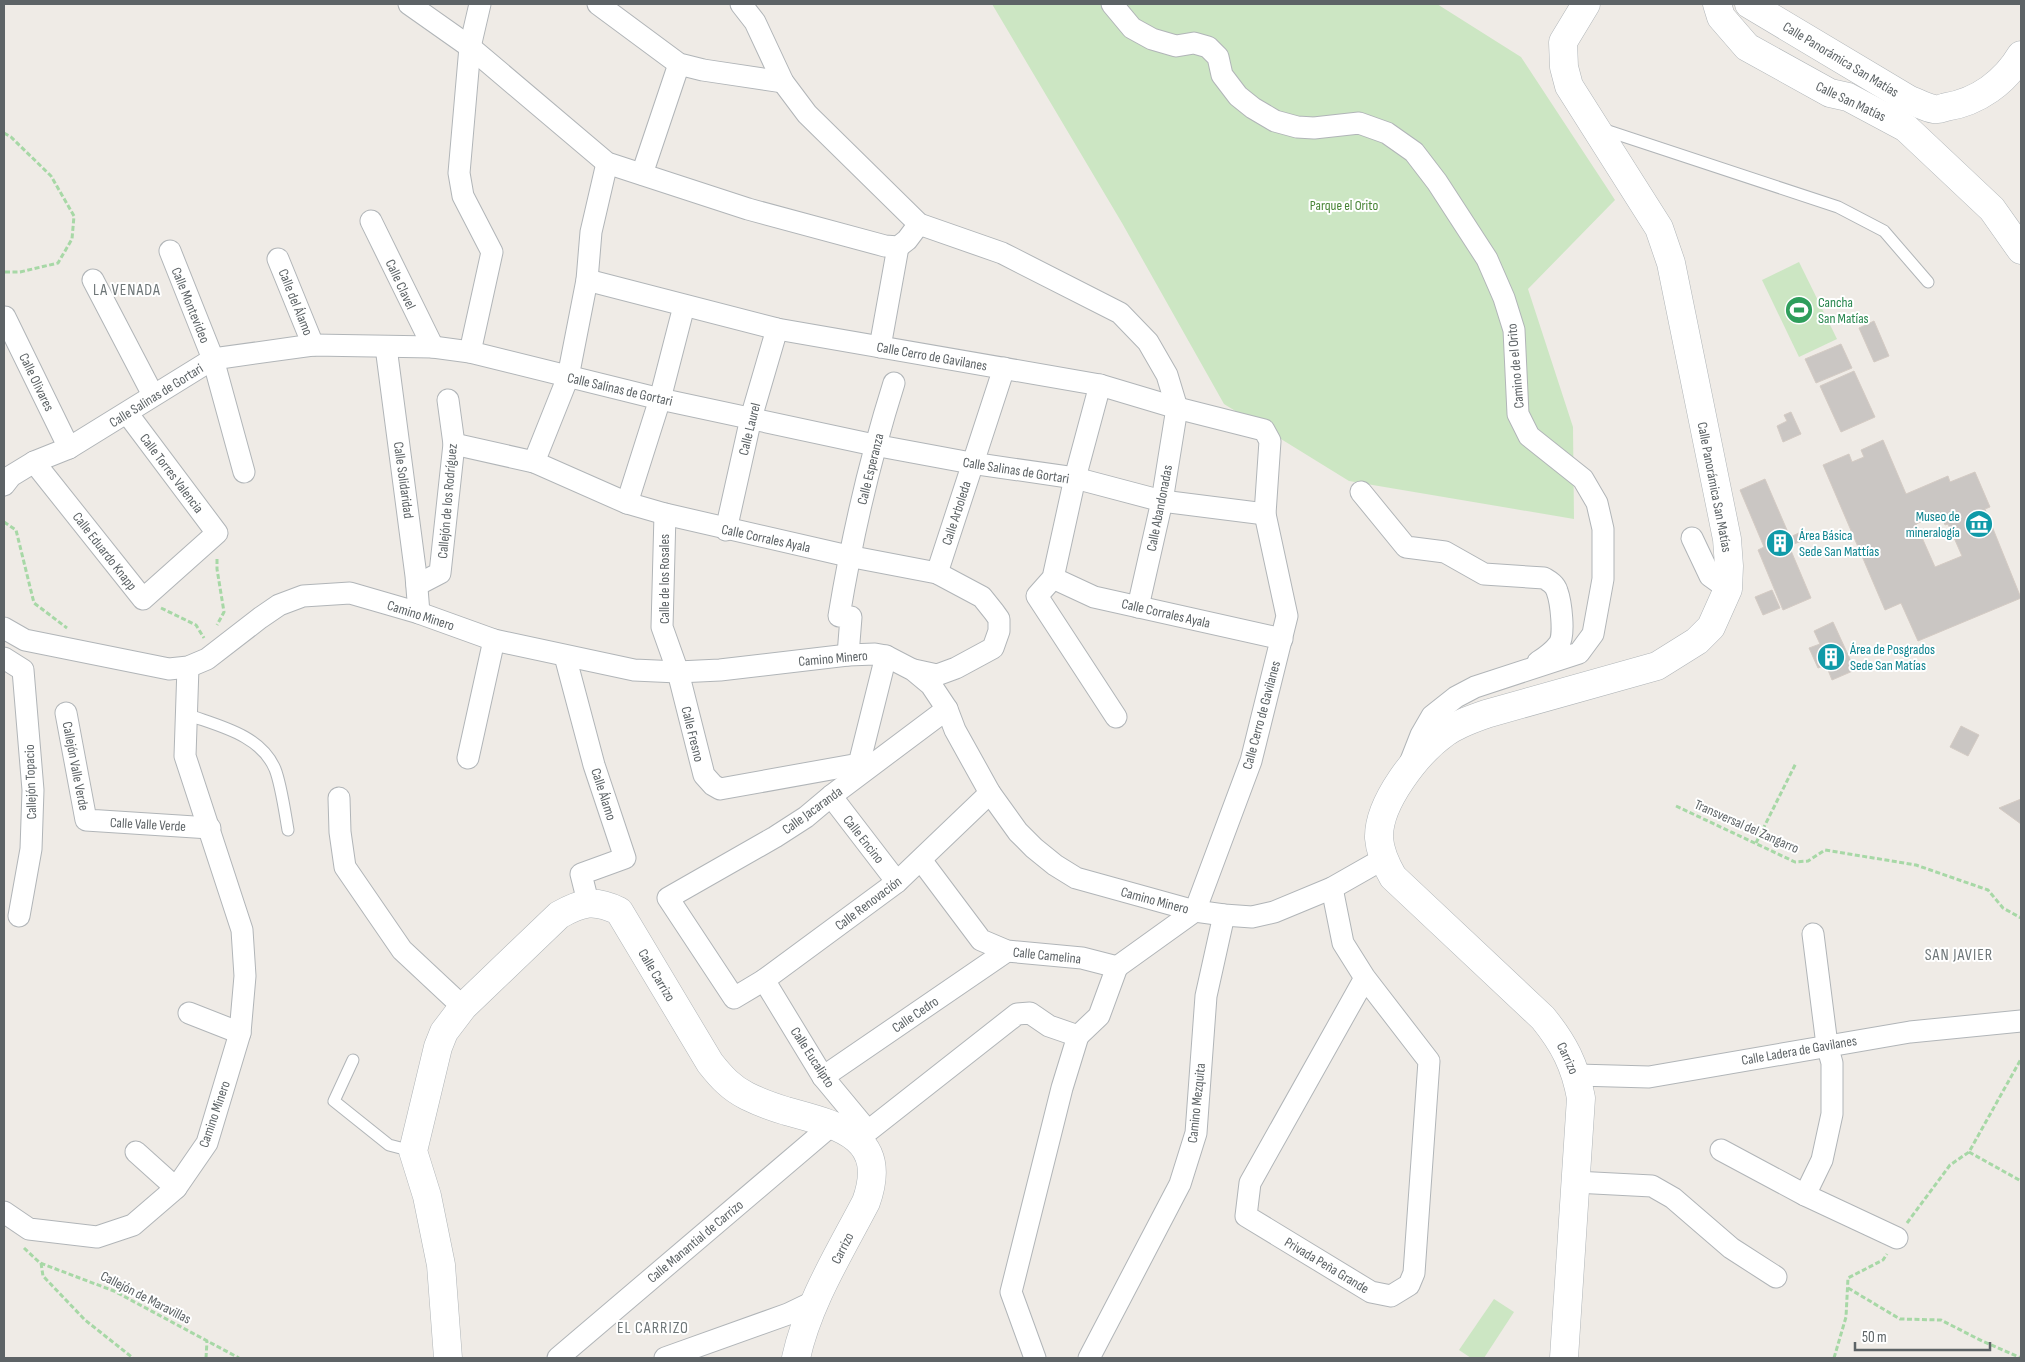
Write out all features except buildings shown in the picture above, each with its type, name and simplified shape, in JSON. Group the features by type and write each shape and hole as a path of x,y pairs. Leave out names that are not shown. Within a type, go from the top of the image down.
{"street":[{"path":"409,4 470,47 607,163 748,209 884,246 898,247"},
{"path":"470,352 492,252 463,196 459,173 470,47 480,4"},
{"path":"598,4 679,64 703,70 783,82"},
{"path":"742,4 755,22 783,82 807,114 919,224 1002,252 1120,314 1148,342 1167,375 1177,408"},
{"name":"Camino de el Orito","path":"1112,4 1132,28 1152,39 1176,46 1194,43 1208,47 1218,57 1222,75 1238,96 1253,108 1275,121 1314,128 1359,123 1387,134 1414,152 1437,182 1487,259 1504,298 1514,330 1518,414 1529,436 1583,479 1597,503 1603,528 1603,579 1593,634 1579,653 1456,696 1432,716 1421,735 1408,770"},
{"name":"Calle Panorámica San Matías","path":"1383,859 1379,837 1384,813 1395,790 1408,770 1425,750 1445,733 1465,722 1486,714 1657,666 1697,641 1711,627 1728,589 1727,539 1671,263 1659,228 1569,86 1564,67 1563,42 1586,4"},
{"name":"Calle San Matías","path":"1717,4 1721,17 1747,47 1830,93 1848,97 1906,128 1992,209 2021,250"},
{"name":"Calle Panorámica San Matías","path":"1749,4 1908,99 1934,109 1953,106 1975,98 1997,85 2013,68 2021,55"},
{"path":"642,174 679,64"},
{"path":"534,462 568,377 587,280 591,232 607,163"},
{"name":"Calle Clavel","path":"371,221 433,347"},
{"path":"880,347 898,247 907,240 919,224"},
{"name":"Calle Montevideo","path":"170,251 213,360 244,472"},
{"name":"Calle del Álamo","path":"278,259 313,345"},
{"path":"93,280 153,395"},
{"name":"Calle Cerro de Gavilanes","path":"587,280 777,329 1100,385 1177,408 1264,430 1270,441 1265,514 1287,616 1251,761 1195,911"},
{"path":"626,503 660,399 684,306"},
{"name":"Calle Olivares","path":"5,317 69,448"},
{"name":"Calle Laurel","path":"726,530 751,418 777,329"},
{"name":"Calle Salinas de Gortari","path":"4,485 11,476 34,462 69,448 213,360 313,345 433,347 470,352 660,399 874,445 971,463 1074,478 1162,501 1265,514"},
{"name":"Calle Solidaridad","path":"386,347 419,613"},
{"name":"Calle Arboleda","path":"937,573 971,463 1004,368"},
{"name":"Calle Esperanza","path":"848,655 851,617 839,616 848,556 874,445 894,383"},
{"path":"1100,385 1074,478 1053,578 1037,596 1116,717"},
{"name":"Callejón de los Rodríguez","path":"417,585 440,573 454,444 448,400"},
{"name":"Calle Abandonadas","path":"1138,607 1162,501 1177,408"},
{"name":"Calle Torres Valencia","path":"127,413 217,533"},
{"name":"Calle Corrales Ayala","path":"454,444 534,462 626,503 665,514 726,530 937,573 982,597 999,619 999,631 993,648 956,668 937,675 913,670"},
{"name":"Calle Eduardo Knapp","path":"34,462 143,599 217,533"},
{"path":"1360,492 1406,547 1445,552 1484,574 1544,578 1552,583 1557,590 1563,633 1560,643 1552,652 1528,670"},
{"name":"Calle de los Rosales","path":"665,514 662,627 678,672"},
{"path":"1692,538 1710,576 1728,589"},
{"name":"Calle Corrales Ayala","path":"1053,578 1094,597 1282,639"},
{"name":"Camino Minero","path":"4,628 25,640 169,669 188,667 279,605 302,596 350,593 419,613 494,640 634,670 678,672 720,670 848,655 875,654 886,656 913,670 930,685 947,709 955,730 990,793 1018,832 1055,865 1076,878 1195,911 1224,916 1252,917 1274,912 1332,888 1383,859"},
{"path":"468,758 494,640"},
{"name":"Calle Álamo","path":"565,656 594,765 625,858 581,874 588,902"},
{"name":"Calle Jacaranda","path":"720,789 859,764 886,656"},
{"name":"Callejón Topacio","path":"4,658 23,670 33,790 31,849 19,916"},
{"name":"Camino Minero","path":"4,1212 29,1229 97,1237 133,1225 176,1188 207,1143 240,1033 245,976 242,930 185,756 188,667"},
{"name":"Calle Fresno","path":"678,672 704,775 713,785 720,789"},
{"name":"Calle Jacaranda","path":"734,998 668,898 775,837 806,817 947,709"},
{"name":"Callejón Valle Verde","path":"66,713 86,820"},
{"name":"Calle Renovación","path":"734,998 764,980 897,882 990,793"},
{"name":"Calle Encino","path":"831,796 897,882"},
{"path":"339,798 344,866 402,950 463,1007"},
{"name":"Calle Valle Verde","path":"86,820 210,828"},
{"name":"Carrizo","path":"1383,859 1393,878 1543,1018 1558,1036 1577,1076 1581,1098 1564,1358"},
{"name":"Calle Camelina","path":"921,860 981,940 1007,951 1082,958 1117,968"},
{"name":"Privada Peña Grande","path":"1332,888 1343,943 1365,978 1429,1061 1414,1273 1409,1285 1391,1296 1371,1292 1246,1216 1250,1183 1365,978"},
{"path":"448,1358 441,1265 427,1196 413,1151 438,1047 444,1032 463,1007 559,915 577,905 588,902"},
{"name":"Calle Carrizo","path":"588,902 607,905 619,911 705,1055 725,1082 745,1095 763,1103 863,1135"},
{"path":"1035,1358 1011,1292 1062,1088 1078,1036 1099,1016 1117,968 1195,911"},
{"name":"Camino Mezquita","path":"1089,1358 1183,1176 1196,1133 1206,996 1224,916"},
{"path":"1805,1195 1822,1160 1832,1114 1832,1063 1827,1045 1812,934"},
{"name":"Calle Cedro","path":"823,1077 1007,951"},
{"name":"Calle Eucalipto","path":"764,980 823,1077 863,1135"},
{"path":"189,1013 240,1033"},
{"path":"863,1135 1017,1014 1030,1013 1049,1026 1078,1036"},
{"name":"Calle Ladera de Gavilanes","path":"1577,1076 1650,1078 1827,1045 1910,1032 2021,1021"},
{"name":"Calle Manantial de Carrizo","path":"567,1356 833,1124"},
{"name":"Carrizo","path":"796,1358 800,1340 815,1301 866,1202 872,1185 871,1164 863,1135"},
{"path":"1721,1150 1805,1195 1897,1238"},
{"path":"136,1152 176,1188"},
{"path":"1575,1182 1652,1186 1674,1198 1731,1248 1776,1277"},
{"path":"665,1358 788,1314 815,1301"}],"lane":[{"path":"1596,127 1838,207 1884,231 1928,282"},
{"path":"186,714 237,733 257,744 275,769 288,830"},
{"path":"353,1060 334,1101 389,1145 413,1151"}],"path":[{"path":"4,133 11,137 52,176 74,216 72,239 58,262 20,272 4,272"},
{"path":"4,522 16,530 34,603 73,632"},
{"path":"216,627 224,612 217,569 217,533"},
{"path":"143,599 196,625 209,653"},
{"path":"1756,843 1796,763"},
{"name":"Transversal del Zangarro","path":"1676,806 1795,862 1808,861 1825,850 1916,865 1988,890 2003,908 2021,918"},
{"path":"2021,1059 1968,1152 2021,1181"},
{"name":"Callejón de Maravillas","path":"132,1358 85,1320 43,1276 40,1263 114,1291 239,1358"},
{"path":"1848,1288 1900,1318 1941,1320 1982,1342 2021,1358"},
{"path":"206,1358 207,1341"}],"green space":[{"name":"Parque el Orito","path":"992,4 1437,4 1521,57 1615,200 1528,289 1573,427 1574,519 1349,481 1224,404 1122,223"},
{"name":"Cancha San Matías","path":"1799,262 1837,339 1799,357 1762,280"},
{"path":"1494,1299 1514,1312 1484,1358 1471,1358 1459,1350"}],"place":[{"name":"Cancha San Matías","path":"1799,310"},
{"name":"Museo de mineralogía","path":"1979,524"},
{"name":"Área Básica Sede San Mattías","path":"1780,543"},
{"name":"Área de Posgrados Sede San Matías","path":"1831,657"}],"district":[{"name":"LA VENADA","path":"127,289"},
{"name":"SAN JAVIER","path":"1959,954"},
{"name":"EL CARRIZO","path":"653,1327"}]}
